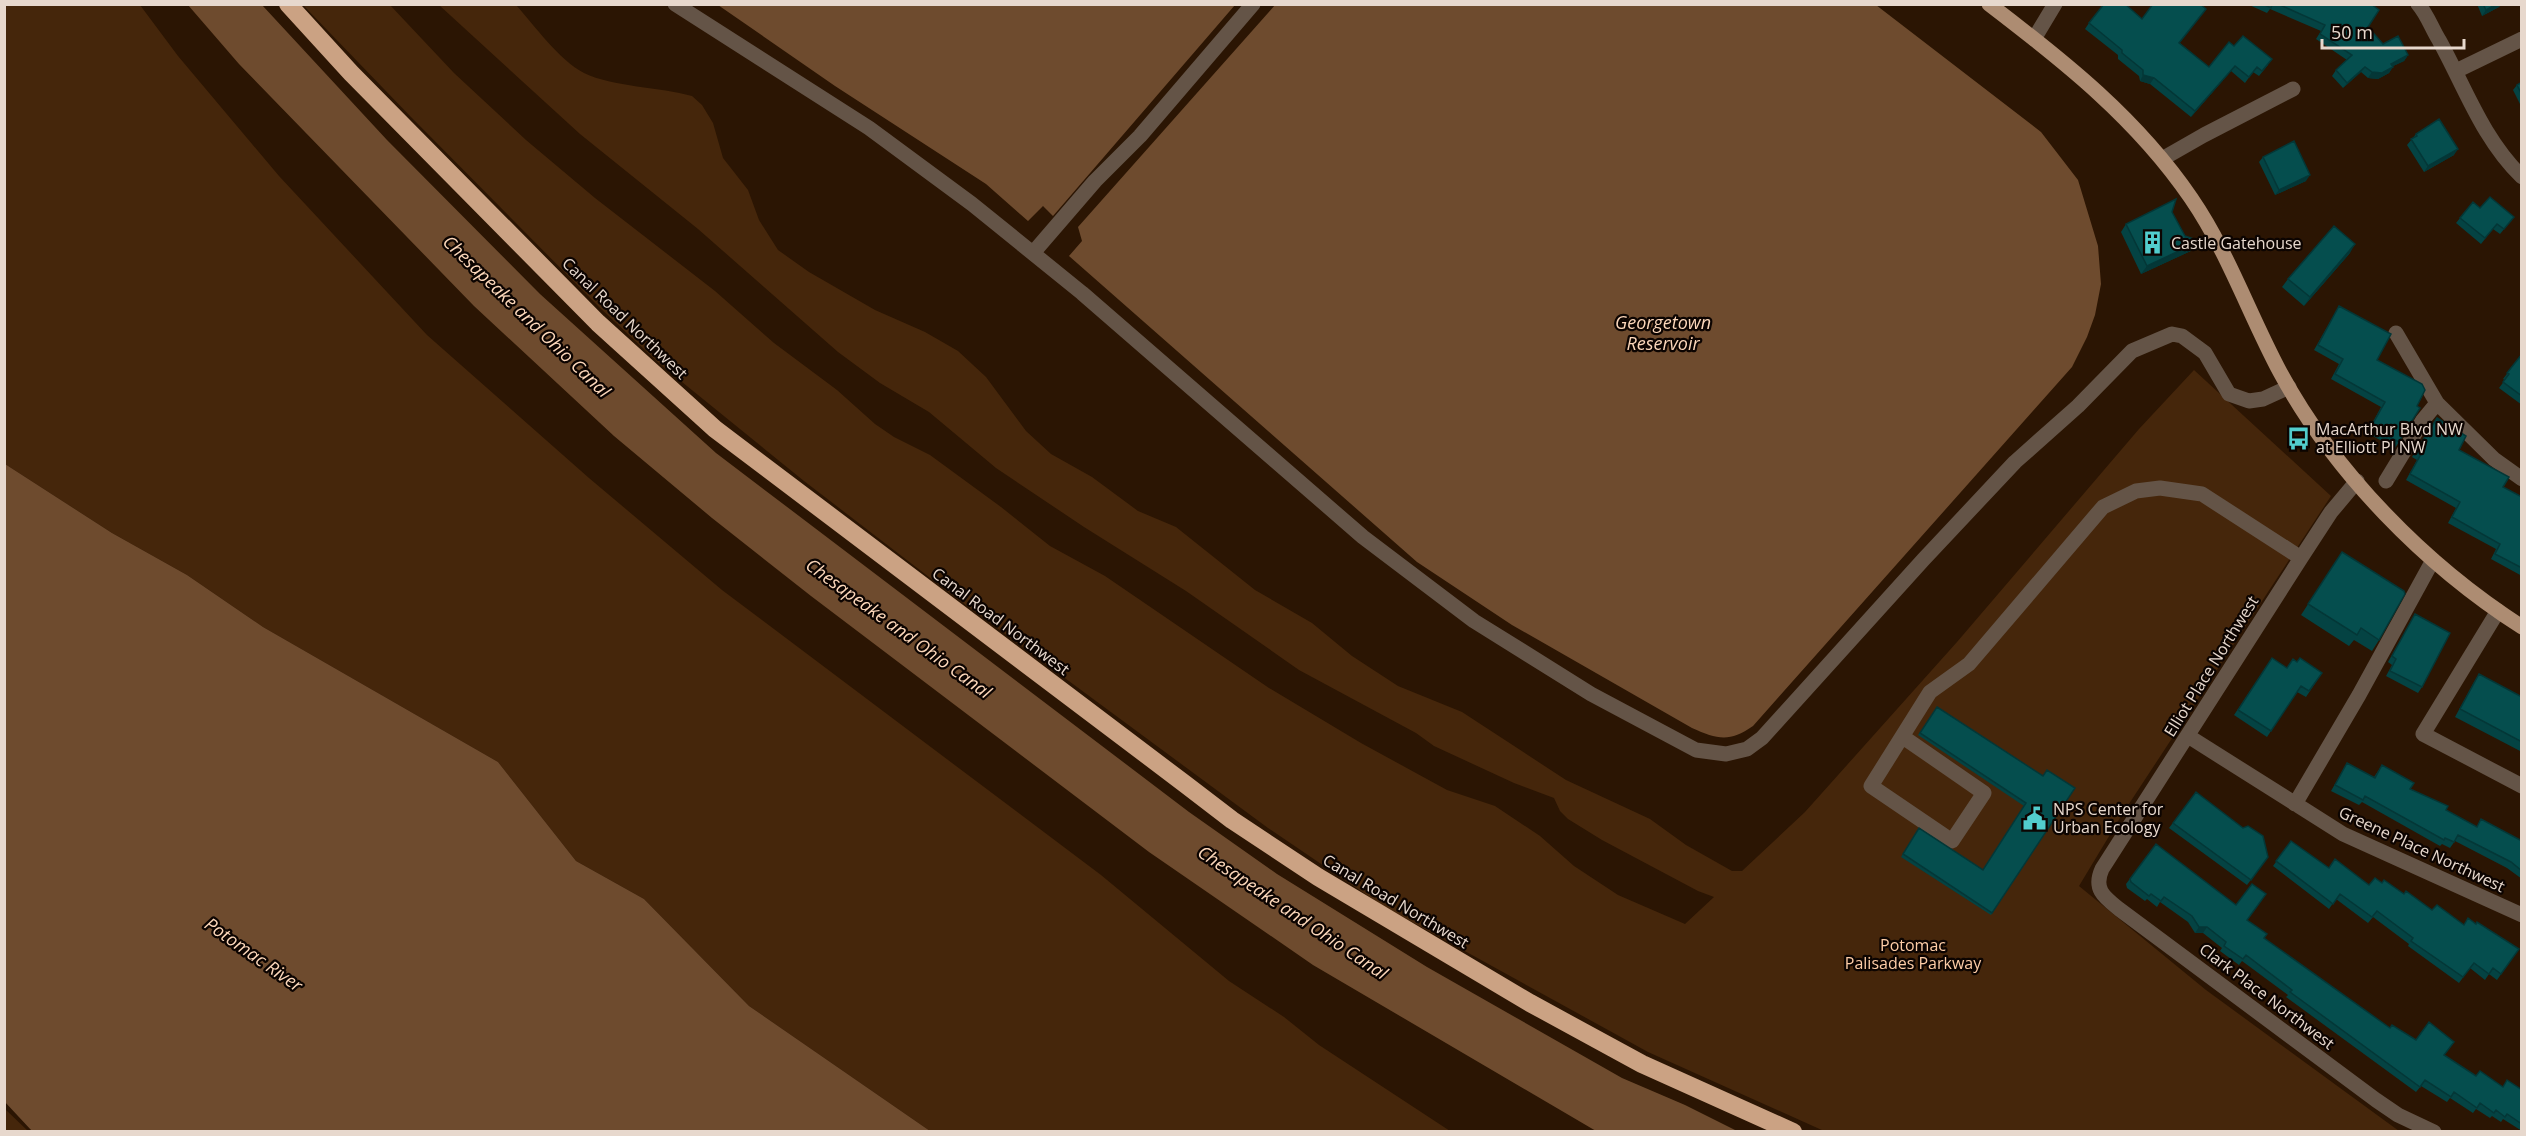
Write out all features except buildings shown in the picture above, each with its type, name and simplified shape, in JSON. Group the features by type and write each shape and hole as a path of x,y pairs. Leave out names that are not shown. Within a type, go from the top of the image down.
{"highway":[{"name":"Canal Road Northwest","path":"288,4 351,73 577,302 715,429 1232,820 1328,883 1521,998 1642,1064 1793,1131"}],"main road":[{"path":"1989,4 2106,98 2162,159 2212,232 2289,387 2321,438 2396,525 2433,560 2522,627"}],"street":[{"path":"675,4 869,128 972,204 1033,253 1363,537 1473,621 1592,694 1696,750 1726,754 1747,749 1762,738 2015,462 2078,406 2132,351 2172,334 2182,336 2205,353 2229,394 2249,401 2263,399 2289,387"},
{"path":"1033,253 1095,181 1140,136 1253,4"},
{"path":"2034,39 2055,4"},
{"path":"2421,6 2485,132 2499,152 2522,177"},
{"path":"2456,71 2522,39"},
{"path":"2162,159 2293,89"},
{"path":"2396,333 2437,403 2494,459 2522,479"},
{"path":"2386,481 2423,420 2437,403"},
{"name":"Elliot Place Northwest","path":"2100,874 2331,512 2357,481"},
{"path":"1903,737 1984,793 1952,841 1871,786 1930,692 1970,664 2103,507 2136,491 2160,489 2202,494 2301,558"},
{"path":"2295,804 2359,695 2433,560"},
{"path":"2498,611 2423,734 2522,786"},
{"name":"Greene Place Northwest","path":"2188,736 2343,834 2522,915"},
{"name":"Clark Place Northwest","path":"2100,874 2098,890 2119,909 2382,1104 2398,1115 2434,1131"}],"green space":[{"path":"5,5 140,5 178,56 279,176 427,335 589,478 722,590 1101,875 1229,981 1284,1017 1319,1045 1450,1131 930,1131 749,1006 644,899 576,861 498,762 263,627 187,575 112,533 5,464"},
{"name":"Potomac Palisades Parkway","path":"303,5 390,5 454,73 526,140 595,198 715,291 774,343 837,390 875,424 894,437 930,455 1050,546 1105,576 1269,688 1361,743 1447,790 1495,806 1540,836 1574,866 1618,895 1685,924 1714,897 1698,891 1602,840 1568,819 1560,811 1554,798 1514,783 1434,746 1416,733 1299,670 1186,591 996,468 929,412 880,383 838,352 698,229 580,134 439,5 516,5 566,60 584,73 622,84 692,96 702,105 713,123 723,158 748,190 759,220 778,250 809,272 875,310 925,332 958,351 986,377 1026,431 1051,454 1092,477 1138,511 1176,527 1255,590 1312,623 1352,656 1398,686 1462,712 1566,780 1650,819 1686,845 1732,871 1742,871 1805,812 1957,642 2139,429 2194,370 2331,496 2123,813 2079,886 2206,990 2399,1131 1824,1131 1648,1052 1383,906 1268,828 955,597 804,481 661,365 599,307"},
{"path":"5,1109 28,1131 5,1131"}],"water":[{"name":"Chesapeake and Ohio Canal","path":"188,5 262,5 387,140 540,294 716,453 1189,812 1277,874 1427,967 1622,1078 1685,1105 1737,1131 1596,1131 1313,965 1149,852 811,596 712,518 614,436 474,306 239,64"},
{"path":"718,5 1235,5 1053,216 1043,206 1028,221 986,184 835,86"},
{"name":"Georgetown Reservoir","path":"1275,5 1876,5 2041,132 2078,180 2098,246 2101,284 2095,315 2072,367 1753,726 1737,735 1716,737 1692,728 1512,625 1417,562 1069,256 1082,241 1078,227"},
{"name":"Potomac River","path":"5,464 112,533 187,575 263,627 498,762 576,861 644,899 749,1006 930,1131 32,1131 4,1101"}],"place":[{"name":"Castle Gatehouse","path":"2153,243"},
{"name":"MacArthur Blvd NW at Elliott Pl NW","path":"2298,438"},
{"name":"NPS Center for Urban Ecology","path":"2035,818"}]}
